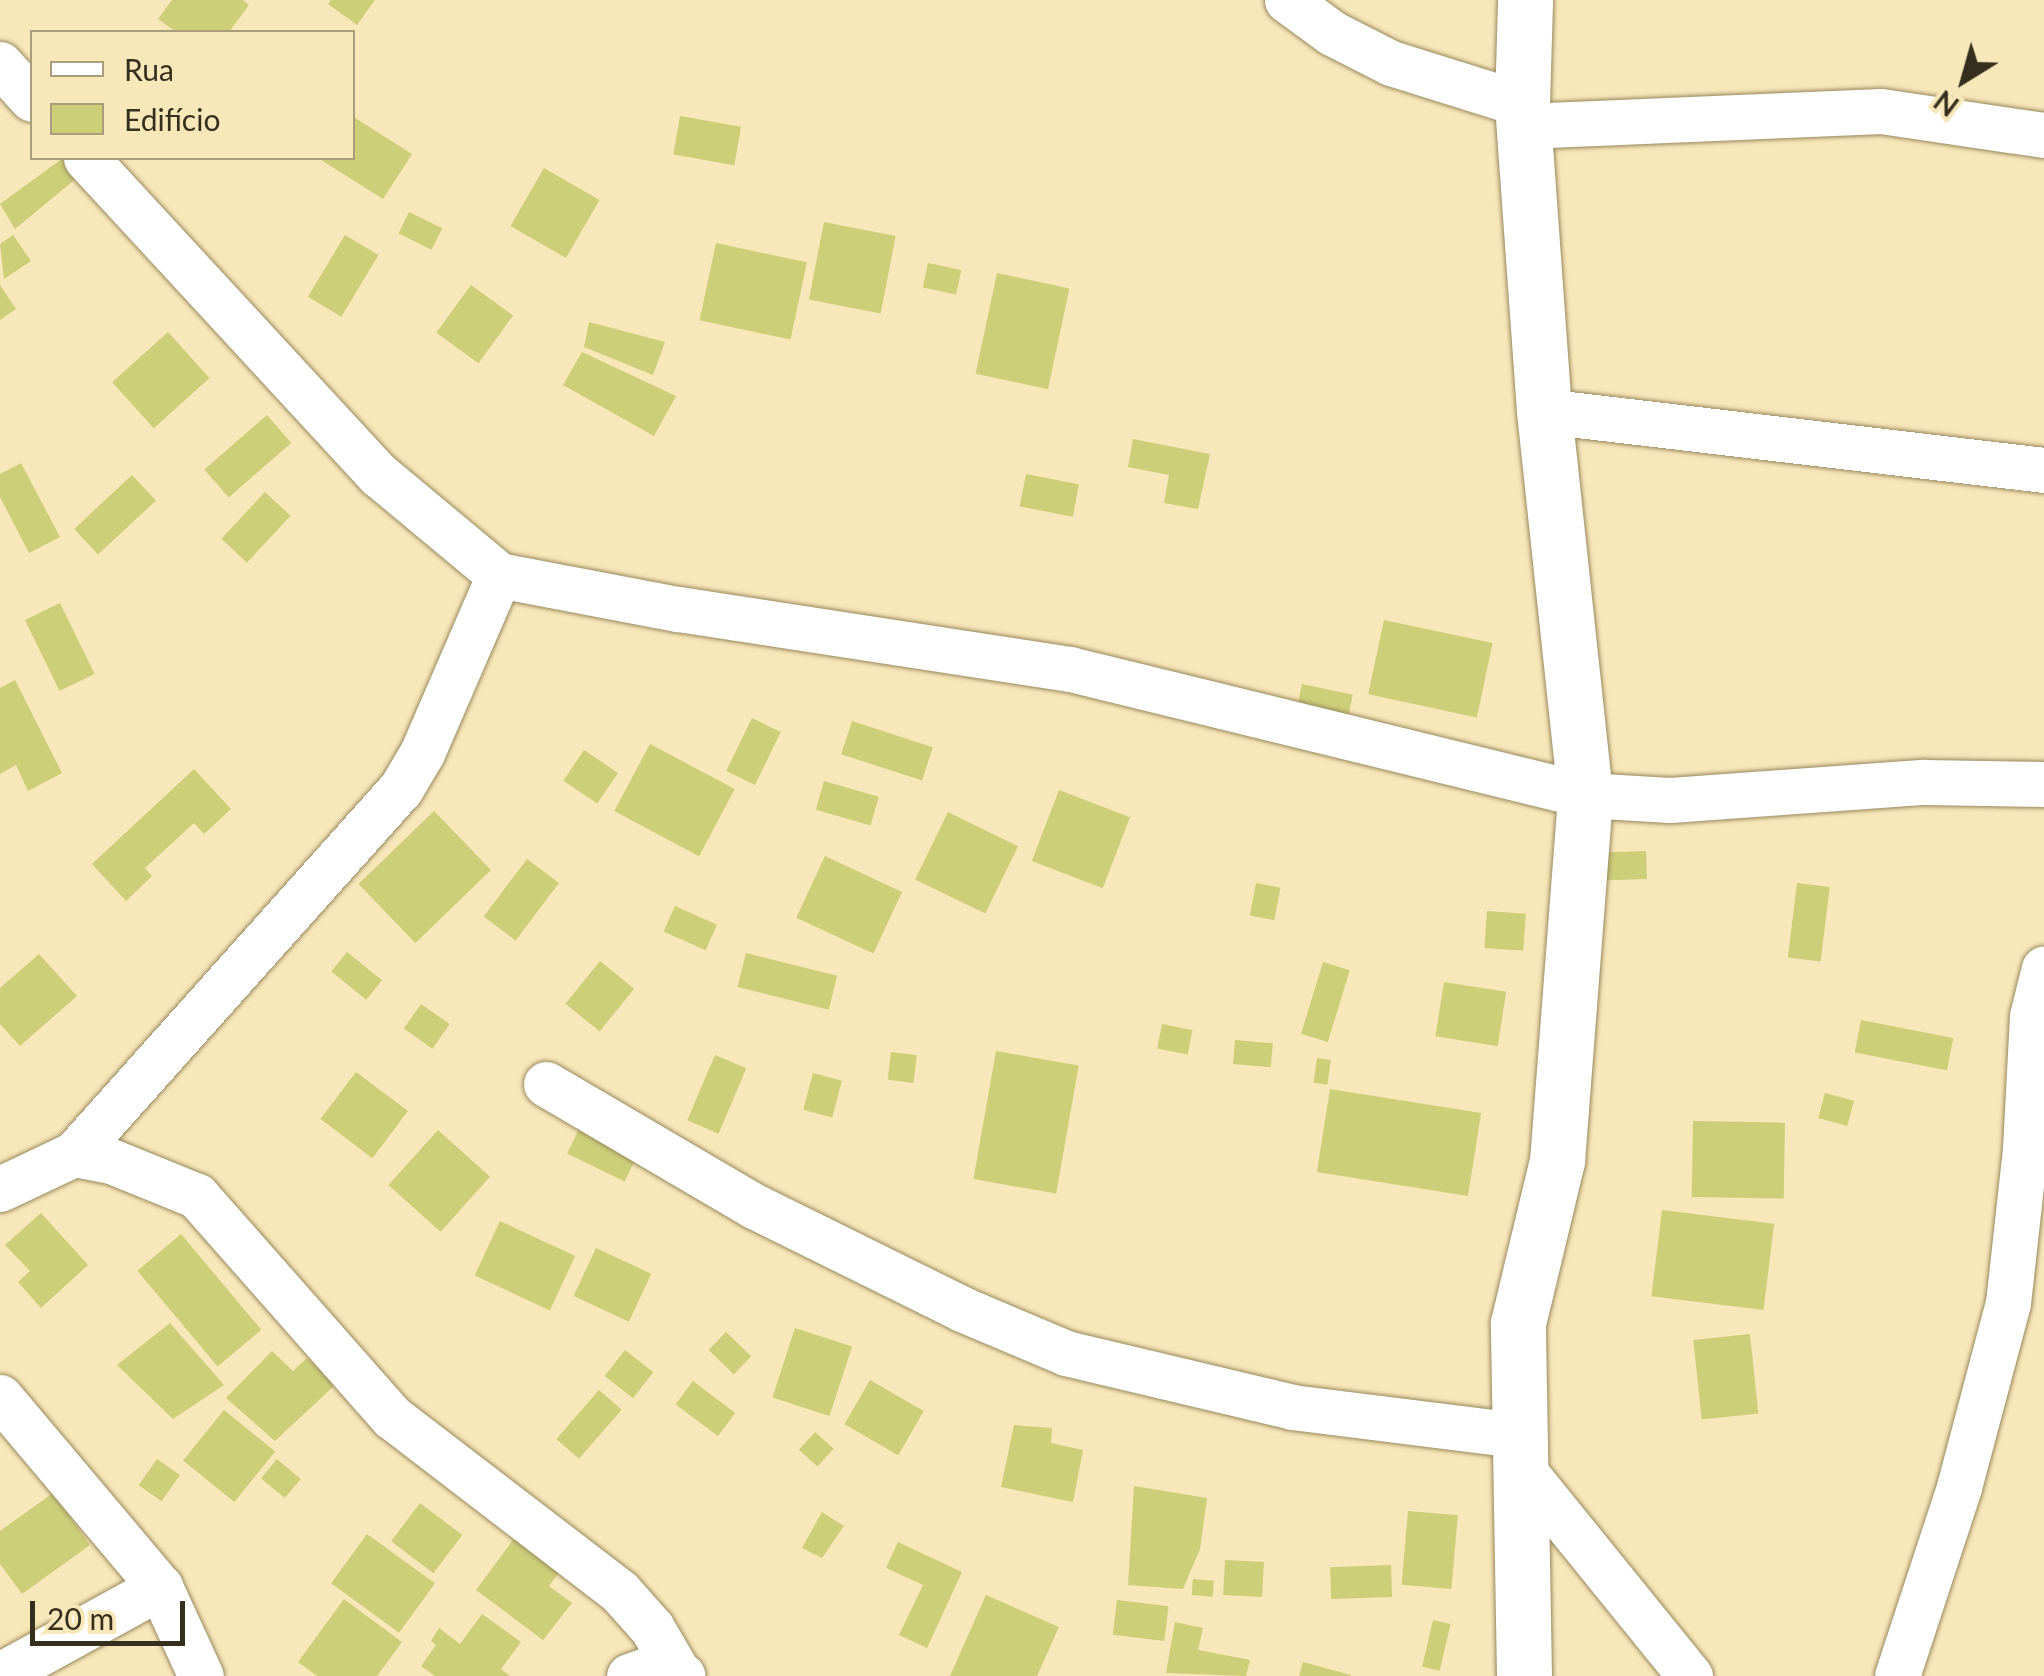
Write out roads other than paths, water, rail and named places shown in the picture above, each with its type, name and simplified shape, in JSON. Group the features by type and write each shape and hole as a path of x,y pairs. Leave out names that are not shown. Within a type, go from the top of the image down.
{"street":[{"path":"1287,0 1332,33 1391,62 1524,115 1881,111 2044,135"},
{"path":"1524,1676 1518,1324 1557,1162 1585,794 1544,410 1524,115 1525,0"},
{"path":"88,160 379,476 499,576 678,609 1070,669 1585,794 1670,800 1924,782 2044,784"},
{"path":"1544,410 2044,470"},
{"path":"0,1189 74,1154 400,790 422,753 499,576"},
{"path":"1897,1676 1958,1487 2008,1303 2025,1148 2032,1016 2044,968"},
{"path":"546,1084 754,1206 962,1309 1066,1353 1292,1407 1518,1450 1690,1676"},
{"path":"74,1154 111,1161 197,1196 392,1417 620,1592 652,1628 680,1674"},
{"path":"0,1396 160,1587 202,1676"},
{"path":"0,1675 160,1587"},
{"path":"629,1676 646,1670 680,1674"}]}
